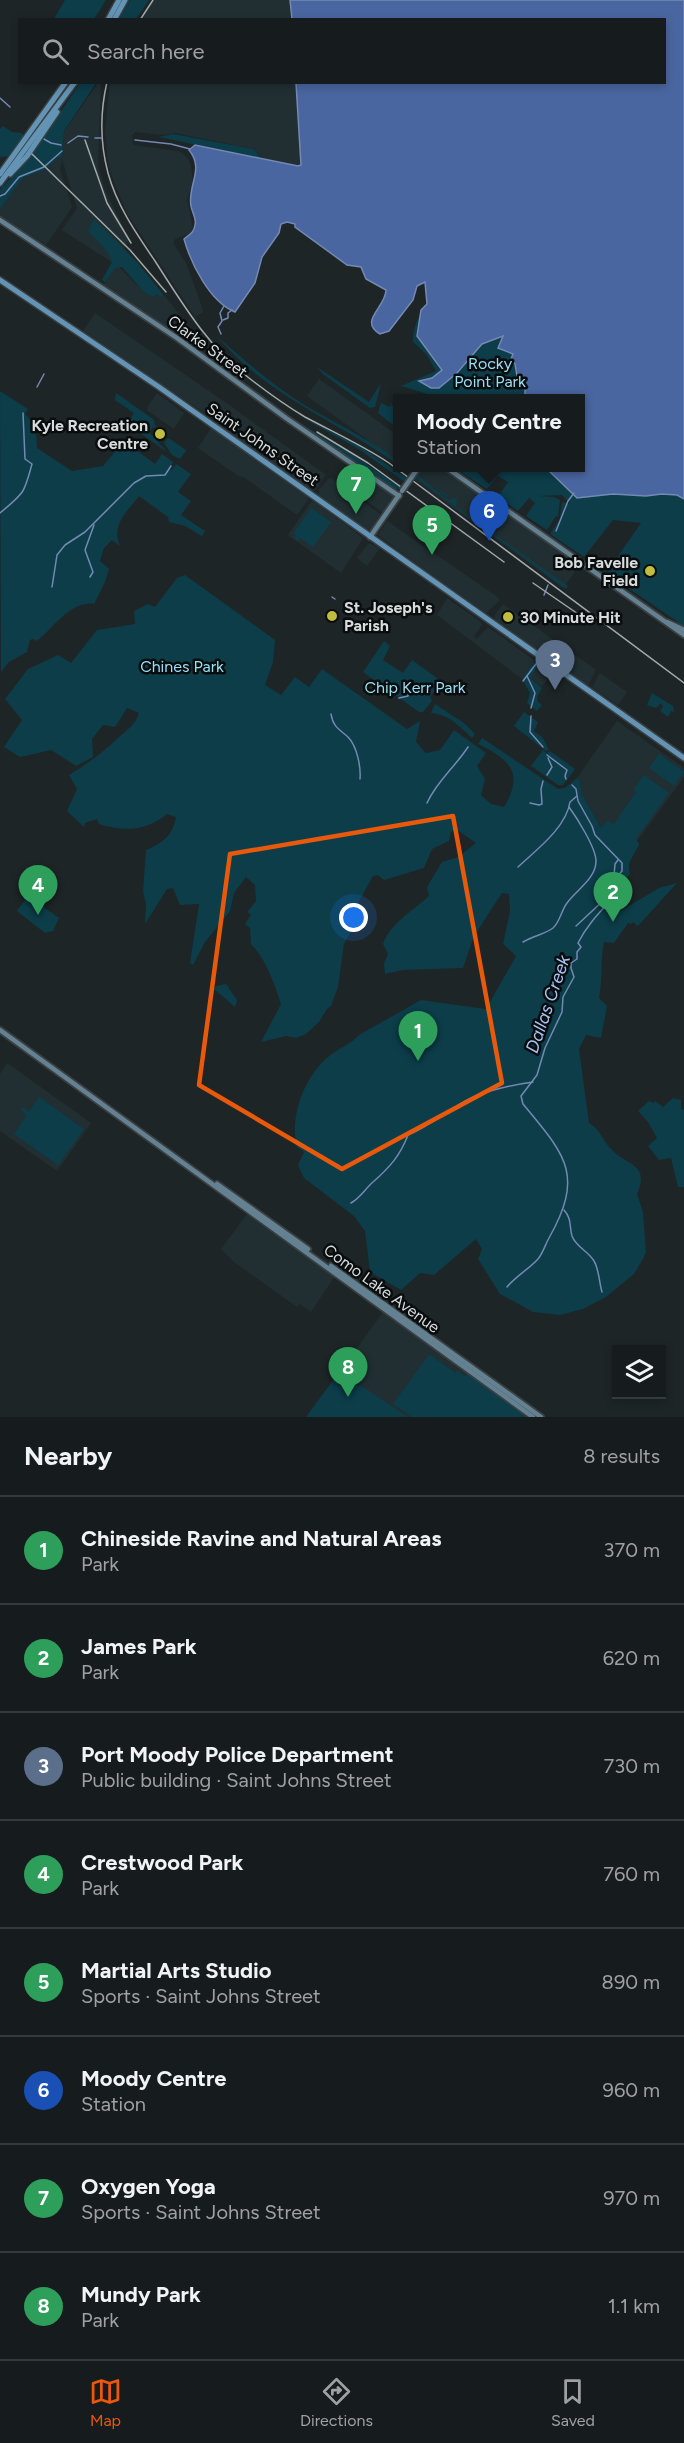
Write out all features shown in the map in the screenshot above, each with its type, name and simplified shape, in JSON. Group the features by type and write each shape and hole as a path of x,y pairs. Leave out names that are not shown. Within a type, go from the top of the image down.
{"main road":[{"path":"107,18 118,0"},
{"path":"115,18 125,0"},
{"path":"0,183 70,84"},
{"path":"0,183 27,156 70,84"},
{"path":"0,174 70,84"},
{"name":"Clarke Street","path":"0,220 177,338 277,411 400,493"},
{"name":"Saint Johns Street","path":"0,280 159,387 684,758"},
{"path":"370,537 415,472"},
{"path":"453,472 684,635"},
{"path":"664,621 684,630"},
{"name":"Como Lake Avenue","path":"0,1030 209,1179 244,1201 541,1417"},
{"name":"Como Lake Avenue","path":"209,1179 235,1201 533,1417"}],"highlighted area":[{"path":"453,816 502,1083 342,1169 199,1085 230,854"}],"shaded area":[{"path":"154,0 290,0 292,18 142,18"},
{"path":"97,84 101,84 98,165 105,190 129,239 117,260 117,265 138,286 155,297 157,294 161,296 163,294 207,348 205,352 103,285 116,265 62,230 77,208 62,159 60,170 72,207 46,245 0,216 0,209 23,178 47,169 55,159 62,157 64,132"},
{"path":"110,84 296,84 302,162 299,166 263,159 254,149 175,133 163,135 135,132 132,135 133,145 179,151 188,158 191,166 193,183 187,199 193,229 189,234 175,239 173,243 186,263 200,301 203,312 195,317 128,215 108,164 105,130"},
{"path":"95,313 326,475 315,490 308,489 304,494 308,496 308,500 297,515 198,448 216,421 83,331"},
{"path":"319,379 393,432 393,458 307,396"},
{"path":"157,393 184,413 174,429 148,411 147,408"},
{"path":"419,472 447,472 580,565 563,588 414,479"},
{"path":"364,475 393,496 383,513 352,491"},
{"path":"331,478 380,514 371,529 366,530 319,496 319,490"},
{"path":"314,501 363,538 341,573 288,535"},
{"path":"387,521 499,598 499,601 486,613 425,570 378,535"},
{"path":"369,543 380,548 367,566 357,558"},
{"path":"447,598 481,622 482,625 474,636 477,639 488,627 552,673 542,687 530,678 538,665 535,662 522,679 437,615"},
{"path":"503,604 596,670 589,684 586,685 495,620 494,616"},
{"path":"600,673 627,692 618,705 592,687"},
{"path":"617,721 684,768 684,777 637,841 614,824 601,828 582,794 580,781 577,778"},
{"path":"7,1063 91,1123 57,1171 0,1131 0,1074"},
{"path":"247,1214 335,1276 311,1312 300,1304 297,1307 234,1262 221,1249"},
{"path":"383,1312 468,1372 436,1417 402,1417 343,1374 342,1369"}],"green space":[{"path":"65,0 106,0 95,18 55,18"},
{"path":"130,0 149,0 137,18 120,18"},
{"path":"80,84 95,84 64,131 62,157 55,159 47,169 23,178 0,209 0,190 27,161"},
{"path":"3,126 12,132 22,133 23,136 9,156 0,157 0,129"},
{"path":"173,134 254,149 261,158 159,137"},
{"path":"94,219 137,262 163,294 161,297 157,294 154,297 144,292 122,267 115,268 105,282 102,280 112,262 107,251 88,231"},
{"name":"Rocky Point Park","path":"428,270 684,321 684,626 600,569 607,572 641,523 613,520 584,557 550,534 560,519 562,502 570,504 562,495 539,496 554,497 560,500 558,517 556,516 547,530 526,516 535,503 529,498 518,511 498,497 508,482 498,476 487,489 461,472 585,472 585,394 427,394 401,386 436,371 426,354 413,342 417,322 427,305 425,283 417,286 413,300 411,292"},
{"path":"216,335 280,388 303,404 375,445 393,457 393,461 279,391 236,356"},
{"path":"317,367 369,402 381,383 375,407 370,408 323,374"},
{"path":"0,391 28,409 25,414 35,430 37,448 72,471 103,466 124,441 155,464 162,454 173,462 170,472 176,464 191,474 178,492 191,501 181,515 205,531 202,536 185,526 169,522 168,517 139,496 119,525 117,532 120,546 112,540 104,548 100,561 109,569 94,604 78,606 37,641 30,640 27,652 9,662 1,672"},
{"path":"116,393 153,419 156,428 153,427 149,432 167,452 127,424 134,413 115,400"},
{"path":"391,402 393,425 378,413 381,403 390,407"},
{"path":"290,417 362,461 401,488 395,489"},
{"path":"303,418 355,443 393,469 393,472 398,472 408,479 405,482 357,448"},
{"path":"167,439 186,450 190,445 180,459 172,455 164,443"},
{"path":"419,476 445,498 446,496 434,486 448,495 446,498 450,501 453,497 457,499 456,506 473,519 476,516 485,522 490,515 493,518 487,529 568,586 566,589 416,478"},
{"path":"311,508 331,522 313,547 300,538 298,541 294,538 296,535 293,534"},
{"name":"Chines Park","path":"185,575 275,640 273,662 265,685 281,695 295,677 309,687 322,669 407,729 420,721 416,742 426,753 440,750 454,730 486,753 477,766 485,779 481,795 491,804 504,807 513,785 513,776 510,768 498,755 478,744 482,738 558,789 565,788 577,778 580,781 582,794 601,828 607,821 614,824 636,792 633,790 644,775 669,793 636,839 639,844 630,862 630,874 618,887 619,894 608,907 617,913 659,888 677,883 638,926 633,922 628,923 614,943 604,942 599,998 607,1006 601,1038 586,1035 579,1049 589,1123 613,1151 636,1167 641,1177 637,1194 643,1212 646,1252 634,1274 606,1297 583,1309 560,1315 533,1312 500,1294 478,1259 482,1249 476,1239 434,1275 420,1273 401,1290 370,1272 365,1231 354,1216 304,1178 298,1165 304,1152 297,1147 295,1135 297,1110 312,1075 328,1057 359,1035 421,1000 486,1009 516,956 503,944 510,911 509,894 502,893 474,936 463,968 403,970 385,974 384,963 388,954 383,944 391,929 429,896 427,887 442,862 458,857 476,843 456,829 451,832 449,841 432,849 424,868 384,880 378,875 373,876 358,903 359,917 344,944 338,987 331,1006 306,1034 296,1038 286,1036 261,1042 281,1004 266,965 251,944 250,928 245,924 251,915 247,912 256,901 255,885 246,877 234,893 230,911 205,942 193,965 190,963 199,904 180,905 173,888 167,889 145,924 146,905 143,891 146,850 166,838 176,817 167,814 143,827 126,829 99,824 97,819 85,823 84,827 67,811 77,789 69,775 112,744 133,724 139,713 127,708 115,727 103,725 92,739 93,757 76,766 51,750 20,757 4,747 22,720 5,699 28,669 58,655 71,663 97,630 135,624 134,611 148,604 155,607 177,578"},
{"name":"Chip Kerr Park","path":"384,641 390,646 383,660 403,673 412,660 441,681 430,697 432,701 423,712 419,712 363,672"},
{"path":"534,662 539,665 530,678 542,688 537,697 538,702 542,705 537,711 527,703 530,693 522,679"},
{"path":"652,693 673,706 674,712 671,711 668,717 660,711 663,707 661,703 656,708 647,705"},
{"path":"435,704 464,723 475,734 472,738 449,718 431,713"},
{"path":"524,712 538,722 534,731 543,738 549,750 546,751 514,726"},
{"path":"543,750 547,753 550,751 575,769 563,785 558,785 531,766"},
{"path":"659,754 684,772 674,786 649,768"},
{"path":"28,896 59,918 53,931 45,933 17,911"},
{"path":"226,984 237,1000 235,1007 214,989 216,986"},
{"path":"39,1097 84,1129 58,1165 14,1134 27,1115 21,1110 23,1107 29,1112"},
{"path":"673,1098 681,1100 681,1109 684,1110 684,1187 678,1187 671,1158 659,1160 648,1146 657,1138 648,1122 638,1111 649,1101 654,1103 655,1101 663,1107"},
{"path":"431,1355 455,1373 458,1371 465,1376 468,1372 529,1417 412,1417 393,1404"},
{"path":"343,1374 408,1417 306,1417 337,1375"}],"water":[{"path":"290,0 684,0 684,499 677,495 662,494 646,496 613,494 577,498 550,472 585,472 585,394 525,394 525,384 517,376 515,364 511,359 513,354 498,348 503,336 482,344 457,373 439,388 431,388 419,381 432,378 442,370 417,336 421,310 427,304 425,282 417,286 413,300 389,331 380,334 374,329 372,319 386,290 366,279 361,267 347,265 295,227 295,224 287,222 281,224 279,233 262,257 255,283 235,312 217,300 203,281 191,260 184,239 192,232 195,222 190,199 196,171 194,157 189,150 195,145 301,165 296,84 666,84 666,18 292,18"}],"waterway":[{"path":"0,98 10,107"},
{"path":"68,143 78,136 88,137"},
{"path":"95,138 101,138"},
{"path":"44,139 61,145"},
{"path":"135,140 171,144 190,149"},
{"path":"0,196 5,194 19,177 44,167 62,151"},
{"path":"221,334 218,327 222,321 220,313 224,306"},
{"path":"223,320 228,318 228,313 232,310"},
{"path":"37,387 44,374"},
{"path":"0,513 22,492 32,464 25,459 23,413"},
{"path":"52,587 57,555 65,545 85,532 134,483 146,476 165,475 171,466"},
{"path":"556,531 568,501 574,493"},
{"path":"90,577 93,572 85,550 94,525"},
{"path":"544,595 548,585"},
{"path":"523,681 536,664"},
{"name":"Dallas Creek","path":"527,676 535,693 531,708"},
{"path":"399,698 408,696 409,690 414,687"},
{"path":"331,714 335,725 354,746 359,763 360,779"},
{"name":"Dallas Creek","path":"531,716 530,732 543,747"},
{"path":"427,803 468,747"},
{"name":"Dallas Creek","path":"547,755 567,770 566,779"},
{"path":"547,775 552,767 548,758"},
{"path":"530,803 542,804 543,781"},
{"name":"Dallas Creek","path":"572,785 576,789 578,801 595,835 622,863 622,871 617,877"},
{"path":"518,867 557,830 570,802 577,796"},
{"path":"523,942 553,928 567,903 593,873 596,861 593,849 569,807"},
{"name":"Dallas Creek","path":"507,1287 540,1257 560,1216 568,1181 559,1152 523,1104 521,1096 537,1075 545,1048 562,1012 563,997 574,977 571,963 577,959 577,952 581,947 578,943 589,925 612,899 615,864 618,860"},
{"path":"576,926 604,900 614,886"},
{"path":"607,911 614,914"},
{"path":"351,1203 389,1167 408,1135 476,1096 500,1088 533,1082"},
{"path":"564,1210 567,1213 574,1240 596,1264 602,1292"}],"railway":[{"path":"141,18 153,0"},
{"path":"107,84 102,116 102,139 105,162 116,197 134,230 208,338 234,366 290,408 393,466"},
{"path":"85,140 107,203 131,243"},
{"path":"32,154 130,250 166,292"},
{"path":"317,432 368,463 504,562"},
{"path":"401,472 684,683"},
{"path":"533,583 581,616"}],"place":[{"name":"Kyle Recreation Centre","path":"160,434"},
{"name":"Oxygen Yoga","path":"356,514"},
{"name":"Moody Centre","path":"489,541"},
{"name":"Martial Arts Studio","path":"432,555"},
{"name":"Bob Favelle Field","path":"650,571"},
{"name":"St. Joseph's Parish","path":"332,616"},
{"name":"30 Minute Hit","path":"508,617"},
{"name":"Port Moody Police Department","path":"555,690"},
{"name":"Crestwood Park","path":"38,915"},
{"name":"James Park","path":"613,922"},
{"name":"Chineside Ravine and Natural Areas","path":"418,1061"},
{"name":"Mundy Park","path":"348,1397"}]}
